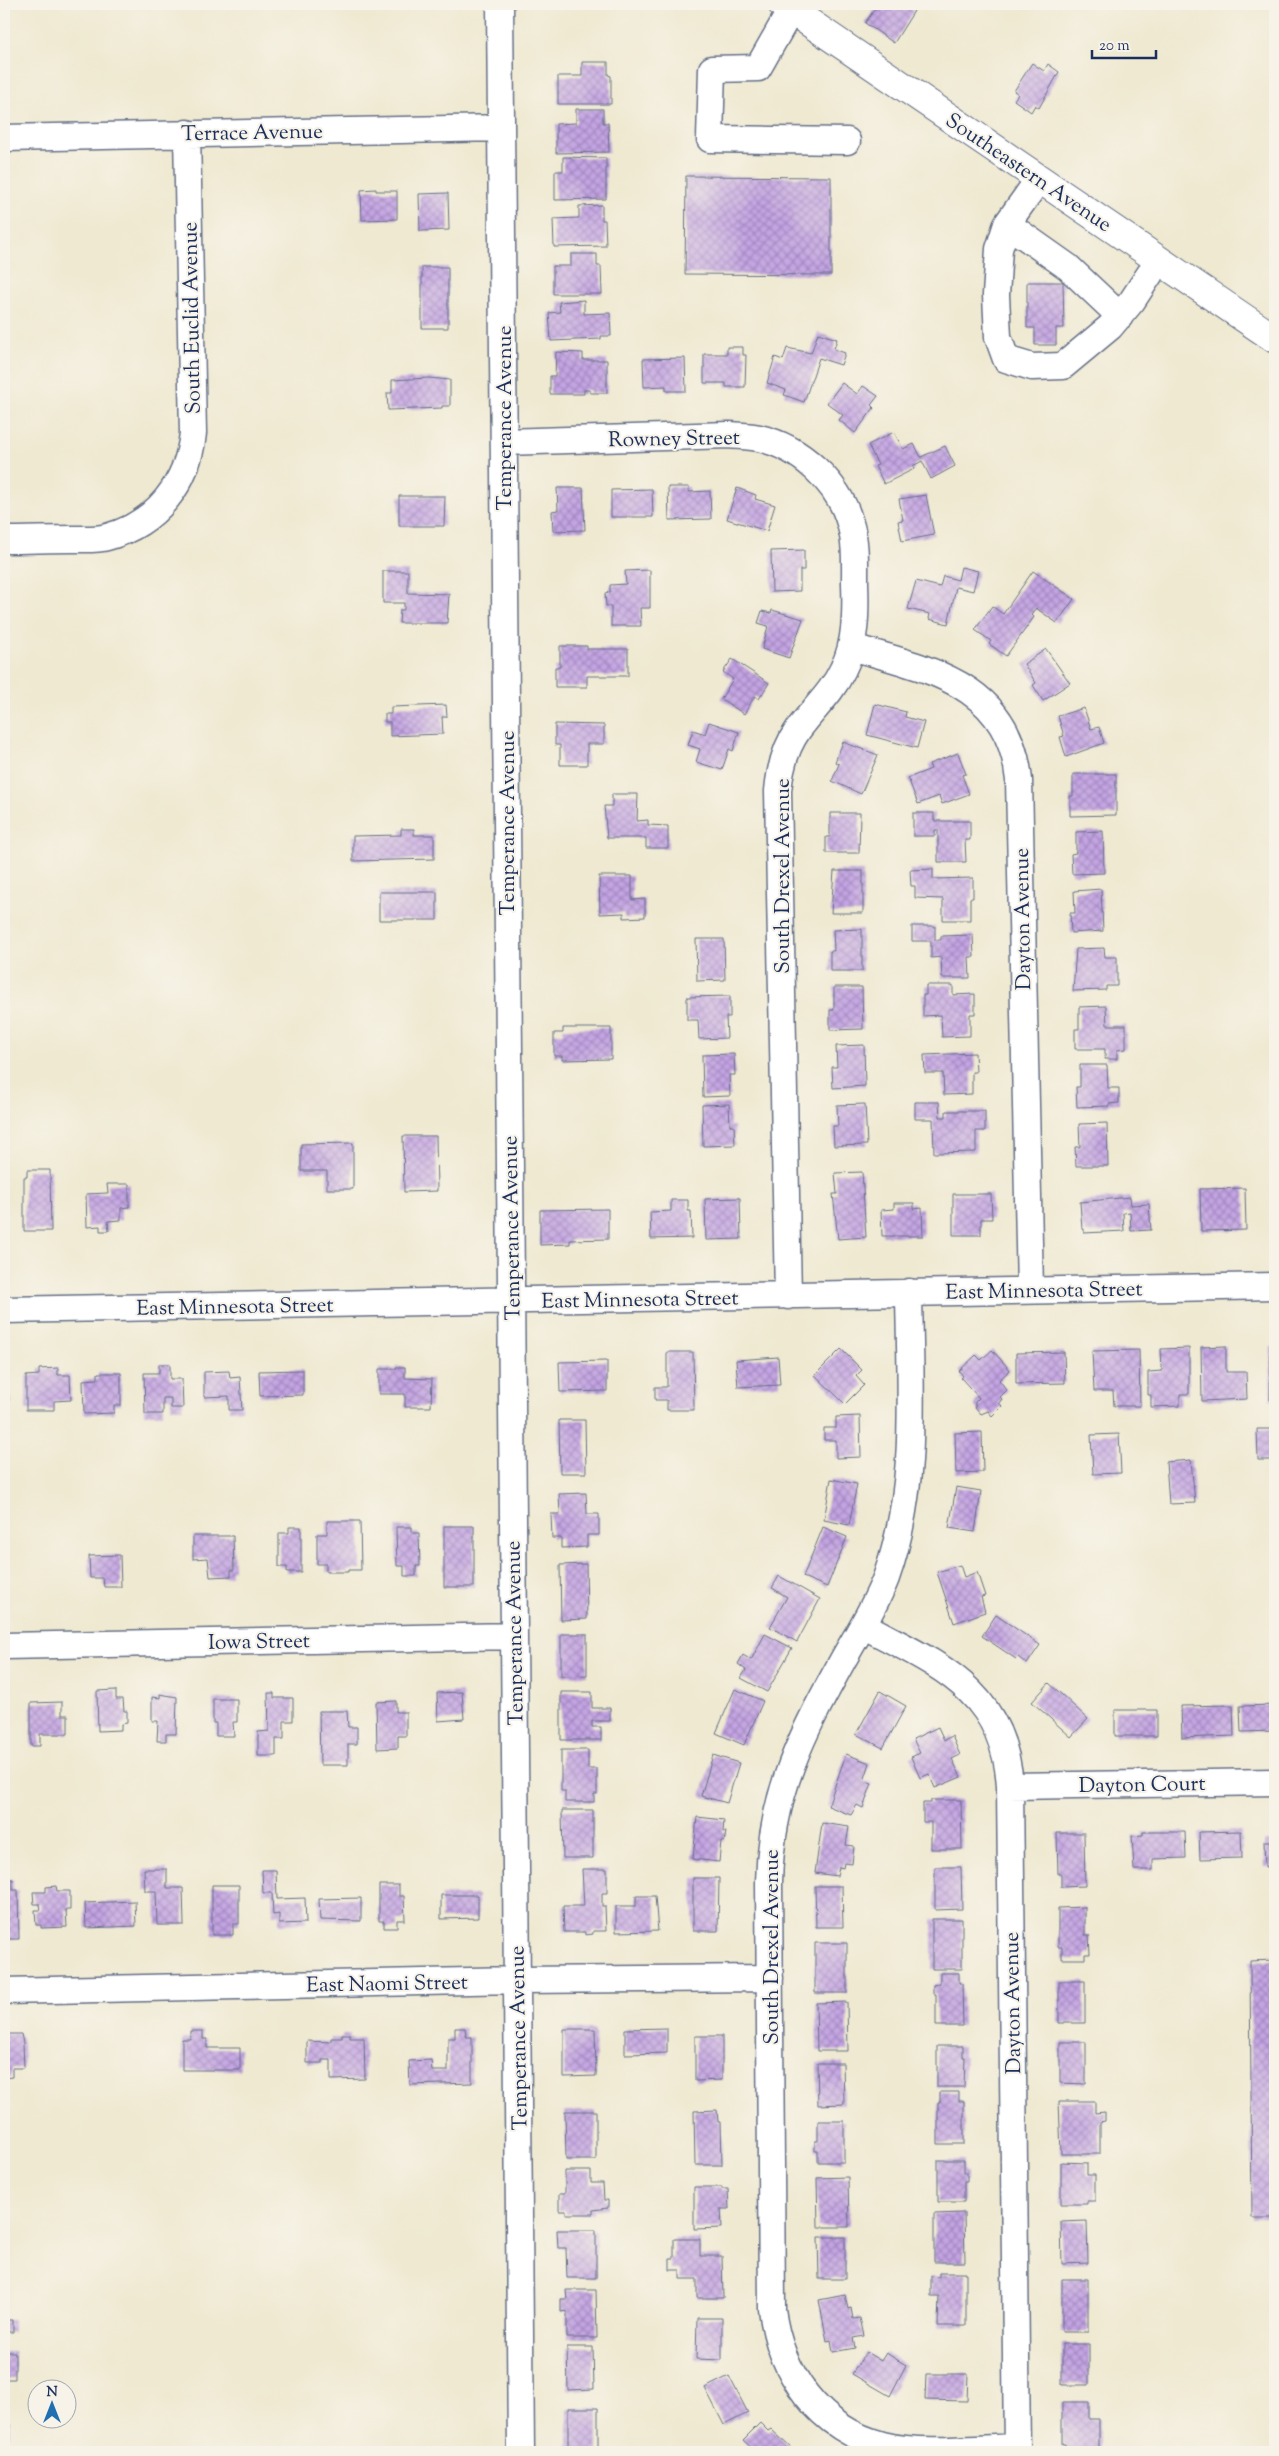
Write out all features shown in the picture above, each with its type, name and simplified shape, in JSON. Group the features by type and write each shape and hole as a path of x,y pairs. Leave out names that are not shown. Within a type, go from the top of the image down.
{"main road":[{"name":"Southeastern Avenue","path":"786,7 1275,339"}],"street":[{"name":"Temperance Avenue","path":"500,4 522,2452"},
{"path":"786,7 758,68 712,69 710,139 847,141"},
{"name":"Terrace Avenue","path":"4,138 501,128"},
{"name":"South Euclid Avenue","path":"4,540 107,537 141,523 156,512 169,498 186,468 193,433 188,133"},
{"path":"1039,179 1007,224 999,250 996,295 998,338 1006,359 1032,367 1063,366 1110,327 1120,316 1159,260"},
{"path":"1007,224 1068,267 1120,316"},
{"name":"Rowney Street","path":"504,442 729,435 750,437 780,445 798,455 814,468 828,484"},
{"name":"South Drexel Avenue","path":"788,1296 779,781 786,754 793,738 835,684 852,647 856,594 854,540 845,509 828,484"},
{"name":"Dayton Avenue","path":"852,647 937,673 965,686 988,705 1000,721 1016,760 1019,780 1030,1290"},
{"name":"East Minnesota Street","path":"4,1310 1275,1286"},
{"name":"South Drexel Avenue","path":"909,1292 911,1455 900,1531 885,1579 863,1625 809,1721 790,1766 781,1794 773,1833 769,1872 772,2309 777,2341 793,2378 800,2389 830,2419 861,2437 883,2446 924,2449 1017,2450"},
{"name":"Dayton Avenue","path":"863,1625 951,1674 967,1686 986,1710 1000,1736 1006,1755 1010,1786 1017,2450"},
{"name":"Iowa Street","path":"4,1646 514,1636"},
{"name":"Dayton Court","path":"1010,1786 1275,1782"},
{"name":"East Naomi Street","path":"4,1991 517,1980 770,1978"}],"building":[{"path":"878,4 903,4 914,11 894,43 865,23"},
{"path":"582,62 608,62 608,75 611,76 611,104 558,104 558,76 582,76"},
{"path":"1032,63 1044,71 1048,64 1059,72 1039,108 1035,105 1031,112 1014,100 1018,94 1014,91"},
{"path":"576,109 603,109 603,123 608,123 609,152 556,153 556,124 576,123"},
{"path":"563,157 606,158 606,199 555,200 555,171 563,171"},
{"path":"686,176 831,177 831,275 685,274"},
{"path":"376,189 376,191 397,191 397,219 362,220 361,190"},
{"path":"448,193 449,230 420,231 419,194"},
{"path":"602,205 602,220 605,220 606,246 554,247 553,219 579,218 579,206"},
{"path":"571,254 597,254 597,266 601,266 602,294 553,294 553,266 571,266"},
{"path":"422,267 448,267 448,328 422,328"},
{"path":"1027,282 1063,282 1064,328 1056,328 1056,345 1035,345 1035,328 1027,328"},
{"path":"584,300 584,314 610,313 611,336 601,336 601,339 551,341 549,313 560,312 559,302"},
{"path":"818,333 837,339 834,349 845,353 841,365 819,358 804,402 784,395 786,390 767,383 775,357 783,360 787,348 811,353"},
{"path":"727,347 743,347 743,355 746,355 745,387 726,387 726,383 704,383 704,354 727,354"},
{"path":"556,352 583,353 583,360 607,360 607,393 590,393 590,390 584,390 584,394 550,394 550,376 555,376"},
{"path":"685,358 686,391 666,391 666,386 644,387 643,359"},
{"path":"429,378 450,380 450,406 388,410 387,393 392,393 392,380"},
{"path":"842,383 857,394 863,386 878,396 871,405 874,408 855,433 839,420 843,415 827,403"},
{"path":"894,432 903,449 914,444 921,457 945,446 955,466 931,479 922,461 913,466 914,469 884,484 875,466 878,465 868,445"},
{"path":"668,487 689,487 689,492 710,491 711,519 669,520"},
{"path":"557,488 583,488 585,530 553,531 552,511 558,510"},
{"path":"737,488 756,495 755,499 775,505 767,531 727,519"},
{"path":"652,489 653,517 611,517 611,490"},
{"path":"926,495 934,535 902,541 898,521 903,520 899,499"},
{"path":"399,496 445,496 444,526 399,526"},
{"path":"804,550 804,570 800,570 800,591 772,592 771,551"},
{"path":"961,567 978,571 973,591 956,587 948,624 929,619 930,614 908,609 916,581 940,587 943,576 958,580"},
{"path":"650,570 650,608 640,608 641,626 611,626 611,606 606,606 605,593 610,592 610,585 626,584 625,571"},
{"path":"383,571 408,571 408,593 449,594 447,623 399,623 400,610 404,610 404,603 383,603"},
{"path":"1033,571 1074,599 1057,623 1036,608 1031,614 1034,617 1006,656 989,644 991,641 975,630 992,606 1003,614"},
{"path":"772,610 803,619 789,658 762,649 768,626 758,623 762,611 771,613"},
{"path":"560,646 587,646 587,649 628,649 628,676 587,676 587,687 555,687 555,667 560,667"},
{"path":"1046,649 1070,683 1043,701 1033,685 1036,683 1024,664"},
{"path":"732,659 769,683 759,699 755,696 744,714 721,699 733,679 723,672"},
{"path":"875,704 906,712 905,717 924,722 917,748 867,735"},
{"path":"446,705 447,717 442,717 443,734 390,736 390,722 385,722 385,714 391,714 391,707"},
{"path":"1084,708 1091,729 1099,727 1104,743 1066,757 1060,737 1064,736 1058,716"},
{"path":"709,722 739,732 733,751 729,749 722,770 696,762 700,749 688,745 693,730 705,734"},
{"path":"555,724 604,725 604,744 587,744 587,765 560,765 560,745 555,745"},
{"path":"843,742 878,755 861,794 832,781 839,764 835,762"},
{"path":"958,753 966,774 962,775 969,794 942,804 939,796 918,804 908,778 931,769 929,764"},
{"path":"1073,774 1116,774 1116,815 1070,816 1070,796 1073,796"},
{"path":"612,794 638,794 637,821 648,820 648,825 668,826 668,848 646,848 646,838 607,838 604,806 612,806"},
{"path":"830,813 860,813 859,853 826,853 826,837 830,837"},
{"path":"913,813 934,813 934,821 970,821 970,840 965,840 966,862 938,862 938,830 935,830 935,836 913,836"},
{"path":"401,829 414,829 414,835 434,835 434,859 353,861 353,836 401,835"},
{"path":"1103,831 1104,873 1072,874 1071,854 1076,853 1076,832"},
{"path":"933,869 933,879 973,878 973,898 970,898 970,920 943,920 943,899 915,898 915,886 911,886 910,870"},
{"path":"834,871 863,871 863,913 831,913"},
{"path":"599,876 632,876 632,900 645,899 645,917 624,918 624,913 600,914"},
{"path":"1101,889 1103,931 1071,933 1070,913 1075,913 1074,891"},
{"path":"379,892 437,892 437,920 379,920"},
{"path":"912,926 935,926 935,940 941,940 941,936 973,935 974,957 969,957 970,978 942,978 941,957 931,958 931,941 912,941"},
{"path":"862,929 862,971 830,971 830,951 834,951 833,930"},
{"path":"696,939 724,939 725,980 697,981"},
{"path":"1104,948 1105,957 1117,957 1117,986 1106,986 1106,990 1073,991 1076,949"},
{"path":"926,985 953,985 953,995 975,994 975,1014 970,1014 970,1036 942,1037 941,1015 923,1016 923,995 926,995"},
{"path":"834,987 862,987 863,1029 830,1030 830,1010 834,1010"},
{"path":"730,996 730,1017 726,1017 727,1038 699,1039 698,1020 687,1020 687,997"},
{"path":"1106,1006 1107,1025 1126,1025 1126,1049 1117,1050 1117,1059 1105,1059 1105,1049 1075,1049 1075,1029 1079,1029 1079,1007"},
{"path":"563,1028 611,1028 611,1059 562,1060 562,1056 554,1056 554,1033 563,1033"},
{"path":"864,1045 865,1086 833,1088 832,1067 837,1067 836,1046"},
{"path":"975,1053 976,1072 972,1072 972,1094 944,1095 943,1073 925,1073 924,1055"},
{"path":"734,1054 735,1075 729,1075 730,1096 703,1097 702,1055"},
{"path":"1080,1065 1107,1065 1108,1088 1119,1088 1119,1103 1109,1104 1109,1106 1077,1107 1076,1087 1080,1087"},
{"path":"915,1102 939,1102 940,1117 946,1117 946,1111 985,1111 985,1131 976,1131 976,1152 934,1153 933,1119 915,1119"},
{"path":"729,1104 730,1126 734,1126 735,1145 703,1146 702,1105"},
{"path":"865,1104 867,1145 834,1146 833,1126 838,1126 837,1105"},
{"path":"1107,1123 1108,1166 1076,1166 1075,1147 1080,1147 1079,1124"},
{"path":"403,1136 436,1136 437,1191 404,1192"},
{"path":"353,1143 353,1189 327,1189 327,1171 301,1171 301,1144"},
{"path":"27,1170 50,1170 51,1231 24,1231 24,1177 27,1177"},
{"path":"862,1172 866,1237 838,1239 833,1194 837,1194 835,1173"},
{"path":"107,1184 129,1184 129,1207 121,1208 121,1220 108,1221 109,1231 100,1231 100,1226 87,1227 86,1194 108,1193"},
{"path":"1245,1188 1246,1230 1201,1231 1200,1189"},
{"path":"953,1194 991,1194 992,1219 981,1219 981,1235 953,1235"},
{"path":"1130,1197 1131,1205 1149,1204 1151,1230 1131,1231 1130,1212 1123,1213 1124,1231 1084,1233 1080,1202"},
{"path":"740,1198 741,1239 706,1240 705,1199"},
{"path":"671,1200 688,1200 688,1211 691,1211 692,1238 651,1239 650,1212 671,1211"},
{"path":"894,1203 914,1203 914,1209 922,1208 923,1236 882,1236 881,1210 894,1209"},
{"path":"608,1209 608,1239 570,1240 570,1244 540,1245 540,1210"},
{"path":"1226,1346 1226,1372 1246,1372 1247,1399 1202,1401 1201,1347"},
{"path":"1271,1347 1275,1347 1275,1400 1270,1400"},
{"path":"1189,1348 1189,1394 1180,1394 1180,1406 1151,1407 1151,1395 1148,1395 1148,1372 1162,1371 1161,1349"},
{"path":"841,1349 862,1370 856,1376 864,1385 845,1404 815,1375"},
{"path":"992,1350 1010,1370 999,1380 1007,1390 1000,1397 1002,1399 999,1403 1002,1406 992,1416 988,1411 981,1414 975,1407 975,1402 979,1398 961,1378 963,1376 959,1371 976,1355 981,1360"},
{"path":"1139,1350 1140,1406 1114,1406 1113,1391 1094,1391 1092,1351"},
{"path":"667,1352 693,1352 694,1410 667,1410 667,1400 655,1400 655,1387 667,1387"},
{"path":"1064,1352 1065,1383 1016,1384 1016,1353"},
{"path":"778,1357 780,1385 738,1387 736,1360"},
{"path":"607,1361 607,1391 560,1392 559,1362"},
{"path":"159,1364 170,1364 170,1379 182,1379 183,1408 171,1408 171,1398 163,1398 163,1414 145,1414 144,1373 159,1373"},
{"path":"396,1367 405,1367 405,1378 432,1379 431,1407 405,1407 405,1394 379,1394 379,1369 396,1369"},
{"path":"58,1368 58,1375 70,1375 71,1400 54,1401 54,1410 26,1410 26,1376 39,1375 39,1369"},
{"path":"303,1370 303,1395 260,1396 259,1371"},
{"path":"229,1371 230,1378 240,1377 242,1410 229,1410 229,1396 204,1397 204,1372"},
{"path":"98,1373 121,1373 121,1405 114,1405 114,1413 84,1414 83,1380 98,1379"},
{"path":"4,1383 8,1383 9,1401 4,1401"},
{"path":"860,1416 861,1457 836,1458 836,1440 824,1440 824,1428 836,1428 836,1417"},
{"path":"559,1420 585,1420 586,1473 560,1473"},
{"path":"1257,1429 1275,1429 1275,1460 1258,1460"},
{"path":"982,1432 983,1472 956,1473 955,1433"},
{"path":"1119,1434 1121,1473 1093,1474 1091,1435"},
{"path":"1191,1460 1195,1503 1169,1504 1166,1462"},
{"path":"831,1479 857,1484 849,1525 824,1520"},
{"path":"956,1487 981,1491 975,1532 949,1528"},
{"path":"586,1493 587,1514 599,1514 599,1535 587,1535 587,1547 561,1548 561,1538 552,1538 551,1514 560,1514 559,1494"},
{"path":"327,1521 360,1521 361,1570 326,1572 326,1564 317,1564 317,1534 327,1534"},
{"path":"444,1526 474,1526 474,1587 444,1587"},
{"path":"289,1527 301,1527 301,1572 287,1572 287,1567 279,1567 279,1533 289,1533"},
{"path":"396,1527 412,1527 412,1533 419,1533 420,1566 416,1566 416,1576 404,1576 404,1566 397,1566"},
{"path":"823,1527 847,1537 827,1587 803,1577"},
{"path":"193,1536 233,1536 234,1570 231,1570 231,1576 210,1577 208,1558 193,1559"},
{"path":"120,1555 121,1587 104,1587 103,1578 90,1578 89,1556"},
{"path":"586,1564 587,1619 561,1620 560,1565"},
{"path":"960,1565 964,1577 977,1572 985,1596 981,1597 985,1612 954,1623 937,1572"},
{"path":"779,1576 820,1599 797,1642 770,1627 787,1597 772,1588"},
{"path":"996,1615 1040,1645 1027,1664 1018,1657 1016,1659 982,1636"},
{"path":"561,1634 587,1634 587,1675 561,1676"},
{"path":"765,1634 792,1648 767,1692 741,1678 746,1670 738,1664 743,1655 751,1660"},
{"path":"1049,1683 1088,1719 1071,1737 1032,1702"},
{"path":"735,1689 763,1701 744,1745 716,1733"},
{"path":"116,1690 116,1699 123,1699 124,1711 127,1711 127,1723 121,1724 121,1730 98,1731 97,1691"},
{"path":"880,1691 906,1706 883,1748 856,1734"},
{"path":"462,1692 464,1719 438,1721 437,1693"},
{"path":"561,1692 592,1692 592,1708 610,1708 610,1721 592,1721 592,1727 601,1727 601,1740 561,1740"},
{"path":"268,1693 274,1693 274,1698 293,1698 293,1721 284,1721 284,1739 276,1739 276,1756 258,1756 258,1732 269,1731"},
{"path":"160,1694 177,1697 176,1734 166,1734 166,1741 157,1741 158,1721 152,1721 152,1697 160,1698"},
{"path":"213,1699 237,1699 237,1722 233,1722 234,1736 216,1736 216,1723 213,1723"},
{"path":"396,1701 396,1712 406,1712 406,1736 398,1736 398,1748 377,1749 376,1702"},
{"path":"62,1702 62,1715 68,1715 68,1734 40,1734 40,1746 31,1746 31,1703"},
{"path":"1233,1705 1234,1736 1182,1738 1181,1706"},
{"path":"1275,1705 1275,1731 1241,1732 1240,1706"},
{"path":"1115,1710 1157,1710 1157,1736 1115,1736"},
{"path":"319,1711 347,1711 348,1727 357,1727 357,1744 348,1744 348,1765 320,1765"},
{"path":"938,1727 944,1740 952,1736 960,1755 952,1759 961,1777 935,1788 929,1774 920,1778 911,1757 920,1753 913,1739"},
{"path":"561,1750 588,1750 588,1769 597,1769 597,1794 594,1794 594,1802 565,1802 565,1791 561,1791"},
{"path":"846,1754 870,1763 864,1781 872,1783 863,1808 857,1805 851,1815 828,1806"},
{"path":"713,1755 739,1763 727,1803 701,1796"},
{"path":"931,1800 961,1800 962,1849 931,1849 931,1822 923,1822 923,1803 931,1803"},
{"path":"562,1810 593,1810 593,1858 563,1858"},
{"path":"697,1817 724,1820 723,1832 726,1832 724,1842 721,1841 719,1862 693,1859"},
{"path":"822,1823 849,1827 846,1845 854,1846 852,1864 844,1863 843,1868 839,1867 837,1876 815,1873"},
{"path":"1241,1831 1242,1858 1200,1859 1199,1832"},
{"path":"1143,1832 1185,1832 1186,1858 1153,1859 1153,1870 1134,1870 1132,1836 1143,1835"},
{"path":"1057,1833 1084,1833 1085,1886 1061,1887 1061,1874 1058,1874"},
{"path":"1264,1841 1275,1841 1275,1867 1265,1867"},
{"path":"935,1867 961,1867 962,1909 935,1910"},
{"path":"144,1869 167,1869 167,1888 183,1888 184,1925 157,1925 156,1891 145,1891"},
{"path":"582,1869 607,1869 607,1893 602,1893 602,1906 605,1906 606,1931 593,1931 593,1934 585,1935 585,1932 564,1932 563,1906 584,1906"},
{"path":"262,1870 276,1870 277,1899 305,1898 306,1923 279,1924 279,1914 273,1915 272,1893 263,1893"},
{"path":"693,1878 719,1878 718,1931 693,1931"},
{"path":"4,1879 13,1879 13,1890 18,1890 19,1939 4,1939"},
{"path":"212,1885 239,1885 239,1924 233,1924 233,1935 212,1935"},
{"path":"379,1885 399,1885 399,1896 404,1896 405,1920 397,1920 397,1928 384,1928 384,1921 379,1921"},
{"path":"56,1886 57,1891 70,1891 70,1910 66,1910 67,1927 41,1928 41,1925 36,1925 35,1910 41,1910 40,1904 34,1904 33,1892 46,1892 46,1887"},
{"path":"815,1886 842,1886 843,1927 816,1927"},
{"path":"441,1895 478,1895 478,1918 441,1919"},
{"path":"636,1896 655,1896 658,1931 616,1932 616,1906 636,1906"},
{"path":"361,1898 361,1921 320,1920 319,1899"},
{"path":"135,1901 136,1926 86,1928 85,1903"},
{"path":"1085,1907 1085,1935 1089,1935 1090,1954 1085,1954 1085,1959 1062,1959 1062,1947 1058,1947 1058,1908"},
{"path":"932,1919 962,1919 962,1969 932,1969"},
{"path":"815,1943 847,1943 847,1993 815,1993"},
{"path":"1275,1960 1275,2218 1252,2218 1250,1961"},
{"path":"940,1973 959,1973 959,1983 962,1983 963,2026 936,2026 936,1994 933,1994 933,1985 940,1983"},
{"path":"1059,1981 1085,1981 1085,2023 1059,2023"},
{"path":"847,2002 848,2051 817,2051 816,2003"},
{"path":"455,2028 465,2028 466,2037 472,2037 472,2083 410,2085 409,2061 431,2060 432,2071 448,2071 448,2038 455,2038"},
{"path":"667,2028 667,2053 625,2054 625,2029"},
{"path":"564,2029 595,2029 596,2076 564,2077"},
{"path":"190,2031 203,2031 203,2039 207,2039 207,2048 240,2048 240,2070 182,2070 182,2039 190,2039"},
{"path":"4,2034 21,2034 24,2068 12,2068 12,2077 4,2078"},
{"path":"342,2034 350,2034 350,2038 364,2038 365,2079 331,2080 331,2060 322,2060 322,2063 307,2063 307,2041 331,2042 331,2038 342,2038"},
{"path":"695,2036 722,2036 722,2080 695,2081"},
{"path":"1060,2042 1086,2042 1086,2084 1060,2083"},
{"path":"937,2046 963,2046 963,2057 965,2057 964,2087 937,2087"},
{"path":"817,2063 843,2063 844,2104 818,2105"},
{"path":"940,2092 959,2092 959,2101 964,2101 964,2144 938,2144 938,2102 940,2102"},
{"path":"1059,2101 1095,2101 1095,2113 1105,2112 1105,2121 1100,2122 1100,2154 1061,2154"},
{"path":"717,2110 718,2122 721,2122 722,2165 695,2165 694,2111"},
{"path":"565,2111 596,2111 596,2160 566,2160"},
{"path":"818,2121 844,2121 844,2162 818,2162 818,2151 815,2151 815,2141 818,2141"},
{"path":"938,2160 964,2160 964,2172 967,2172 967,2181 964,2181 964,2202 938,2202"},
{"path":"1061,2162 1087,2163 1087,2175 1095,2175 1095,2201 1087,2201 1087,2204 1061,2204"},
{"path":"565,2171 591,2171 591,2183 603,2183 604,2200 608,2200 608,2208 593,2210 593,2214 566,2214 566,2211 559,2211 559,2194 565,2194"},
{"path":"848,2177 849,2227 818,2227 817,2178"},
{"path":"694,2187 722,2187 722,2189 728,2189 729,2209 721,2209 722,2228 694,2229"},
{"path":"964,2213 965,2262 934,2262 934,2214"},
{"path":"1087,2221 1088,2263 1062,2264 1061,2222"},
{"path":"557,2230 596,2230 596,2278 567,2278 566,2248 558,2248"},
{"path":"818,2237 845,2237 845,2279 819,2279"},
{"path":"674,2239 700,2239 700,2256 722,2256 723,2298 697,2298 697,2279 680,2279 680,2270 670,2270 670,2258 674,2258"},
{"path":"939,2273 966,2273 966,2326 938,2326 939,2296 931,2296 931,2276 939,2277"},
{"path":"1062,2279 1088,2279 1088,2332 1062,2332"},
{"path":"566,2290 596,2290 597,2338 567,2338 567,2311 561,2312 561,2299 567,2299"},
{"path":"845,2295 848,2309 851,2308 853,2319 860,2318 864,2336 853,2338 855,2348 833,2352 831,2340 827,2341 819,2300"},
{"path":"697,2318 722,2318 722,2360 696,2359"},
{"path":"4,2320 13,2320 13,2332 4,2332"},
{"path":"1062,2344 1089,2344 1089,2385 1062,2385"},
{"path":"567,2347 593,2347 594,2389 568,2390"},
{"path":"4,2352 15,2352 15,2379 4,2379"},
{"path":"866,2352 881,2361 886,2353 906,2365 890,2396 852,2374"},
{"path":"926,2374 968,2374 967,2401 925,2400"},
{"path":"729,2376 748,2413 724,2425 705,2388"},
{"path":"1062,2402 1089,2402 1089,2419 1099,2419 1099,2452 1065,2452 1065,2444 1062,2444"},
{"path":"568,2408 598,2408 598,2452 568,2452"},
{"path":"760,2423 768,2431 771,2429 795,2452 756,2452 743,2440"},
{"path":"4,2424 10,2424 10,2436 4,2436"}]}
